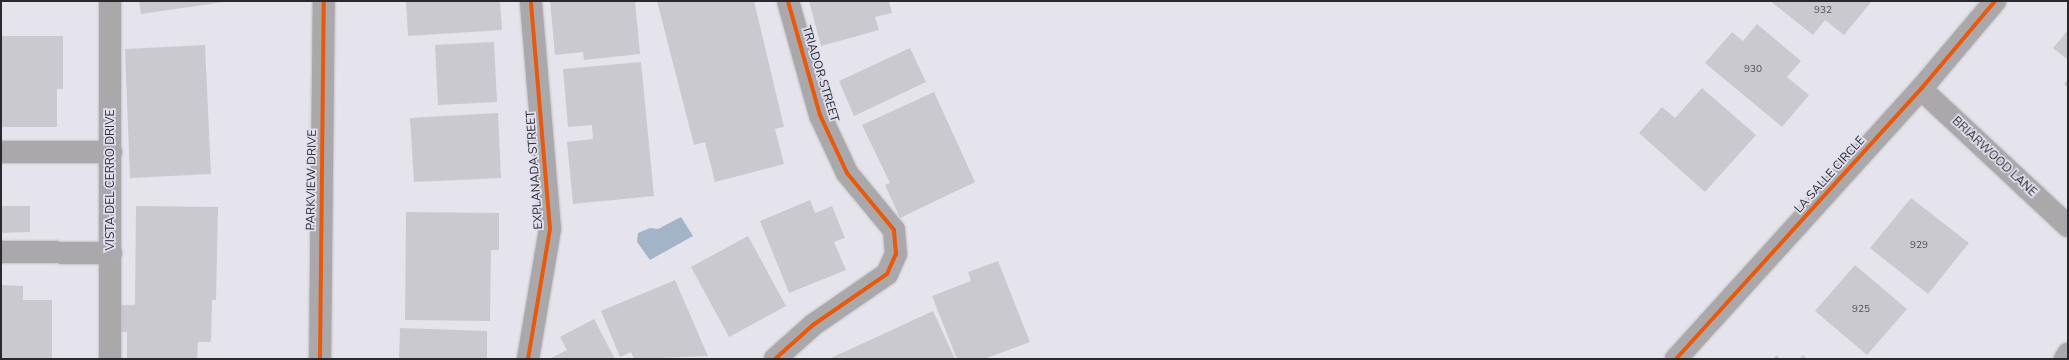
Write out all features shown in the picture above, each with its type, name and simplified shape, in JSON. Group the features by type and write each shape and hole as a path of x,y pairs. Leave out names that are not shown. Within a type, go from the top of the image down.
{"street":[{"name":"VISTA DEL CERRO DRIVE","path":"110,1 110,359"},
{"name":"PARKVIEW DRIVE","path":"320,359 324,1"},
{"name":"EXPLANADA STREET","path":"528,359 550,229 531,1"},
{"name":"TRIADOR STREET","path":"775,359 813,325 887,274 896,254 894,230 847,173 820,115 788,1"},
{"name":"LA SALLE CIRCLE","path":"1676,359 1921,90 1995,1"},
{"name":"BRIARWOOD LANE","path":"1921,90 2068,226"},
{"path":"1,152 111,152"},
{"path":"1,252 111,253"},
{"path":"2065,359 2068,354"}],"water":[{"path":"681,217 693,236 650,260 637,242 638,233 650,228 658,229"}],"building":[{"path":"139,1 223,1 224,2 141,14"},
{"path":"406,1 500,1 502,30 408,36"},
{"path":"550,1 635,1 640,54 584,60 583,52 555,55"},
{"path":"657,1 754,1 784,127 775,129 784,164 715,182 705,142 694,145"},
{"path":"809,1 889,1 892,13 875,17 879,30 821,46"},
{"path":"1770,1 1872,1 1844,35 1825,20 1813,35"},
{"path":"1757,24 1801,61 1787,77 1809,95 1782,127 1705,63 1732,32 1743,41"},
{"path":"2068,30 2068,60 2053,48"},
{"path":"1,36 63,36 63,89 57,89 57,127 1,127"},
{"path":"494,42 497,102 438,105 435,45"},
{"path":"205,45 211,174 130,178 125,49"},
{"path":"910,48 926,82 854,116 839,81"},
{"path":"641,62 654,196 573,204 567,142 593,139 592,125 568,127 563,69"},
{"path":"2068,79 2068,88 2064,84"},
{"path":"1702,88 1756,135 1705,192 1639,133 1662,107 1675,118"},
{"path":"934,92 975,182 900,218 885,185 890,183 862,125"},
{"path":"498,113 501,178 414,182 410,118"},
{"path":"1911,198 1969,243 1928,294 1870,248"},
{"path":"810,200 815,213 832,206 845,238 834,242 846,270 789,293 760,221"},
{"path":"1,206 30,206 30,232 1,233"},
{"path":"136,206 218,207 216,300 212,300 211,342 198,342 197,359 127,359 127,332 120,332 121,305 135,305"},
{"path":"406,212 499,213 499,250 491,250 490,321 405,320"},
{"path":"748,236 786,306 729,337 691,267"},
{"path":"998,261 1030,342 984,359 957,359 932,296 971,281 968,272"},
{"path":"1855,265 1907,309 1867,355 1815,311"},
{"path":"675,280 708,356 634,359 631,352 620,357 601,311"},
{"path":"1,285 23,286 23,300 52,300 52,359 1,359"},
{"path":"933,311 955,359 829,359"},
{"path":"594,319 615,359 549,359 567,350 560,337"},
{"path":"400,328 487,331 487,359 399,359"},
{"path":"1777,355 1780,359 1772,359"},
{"path":"1803,355 1807,359 1799,359"}],"cycle path":[{"path":"320,359 324,1"},
{"path":"528,359 550,229 531,1"},
{"path":"775,359 813,325 887,274 896,254 894,230 847,173 820,115 788,1"},
{"path":"1676,359 1921,89 1995,1"}]}
